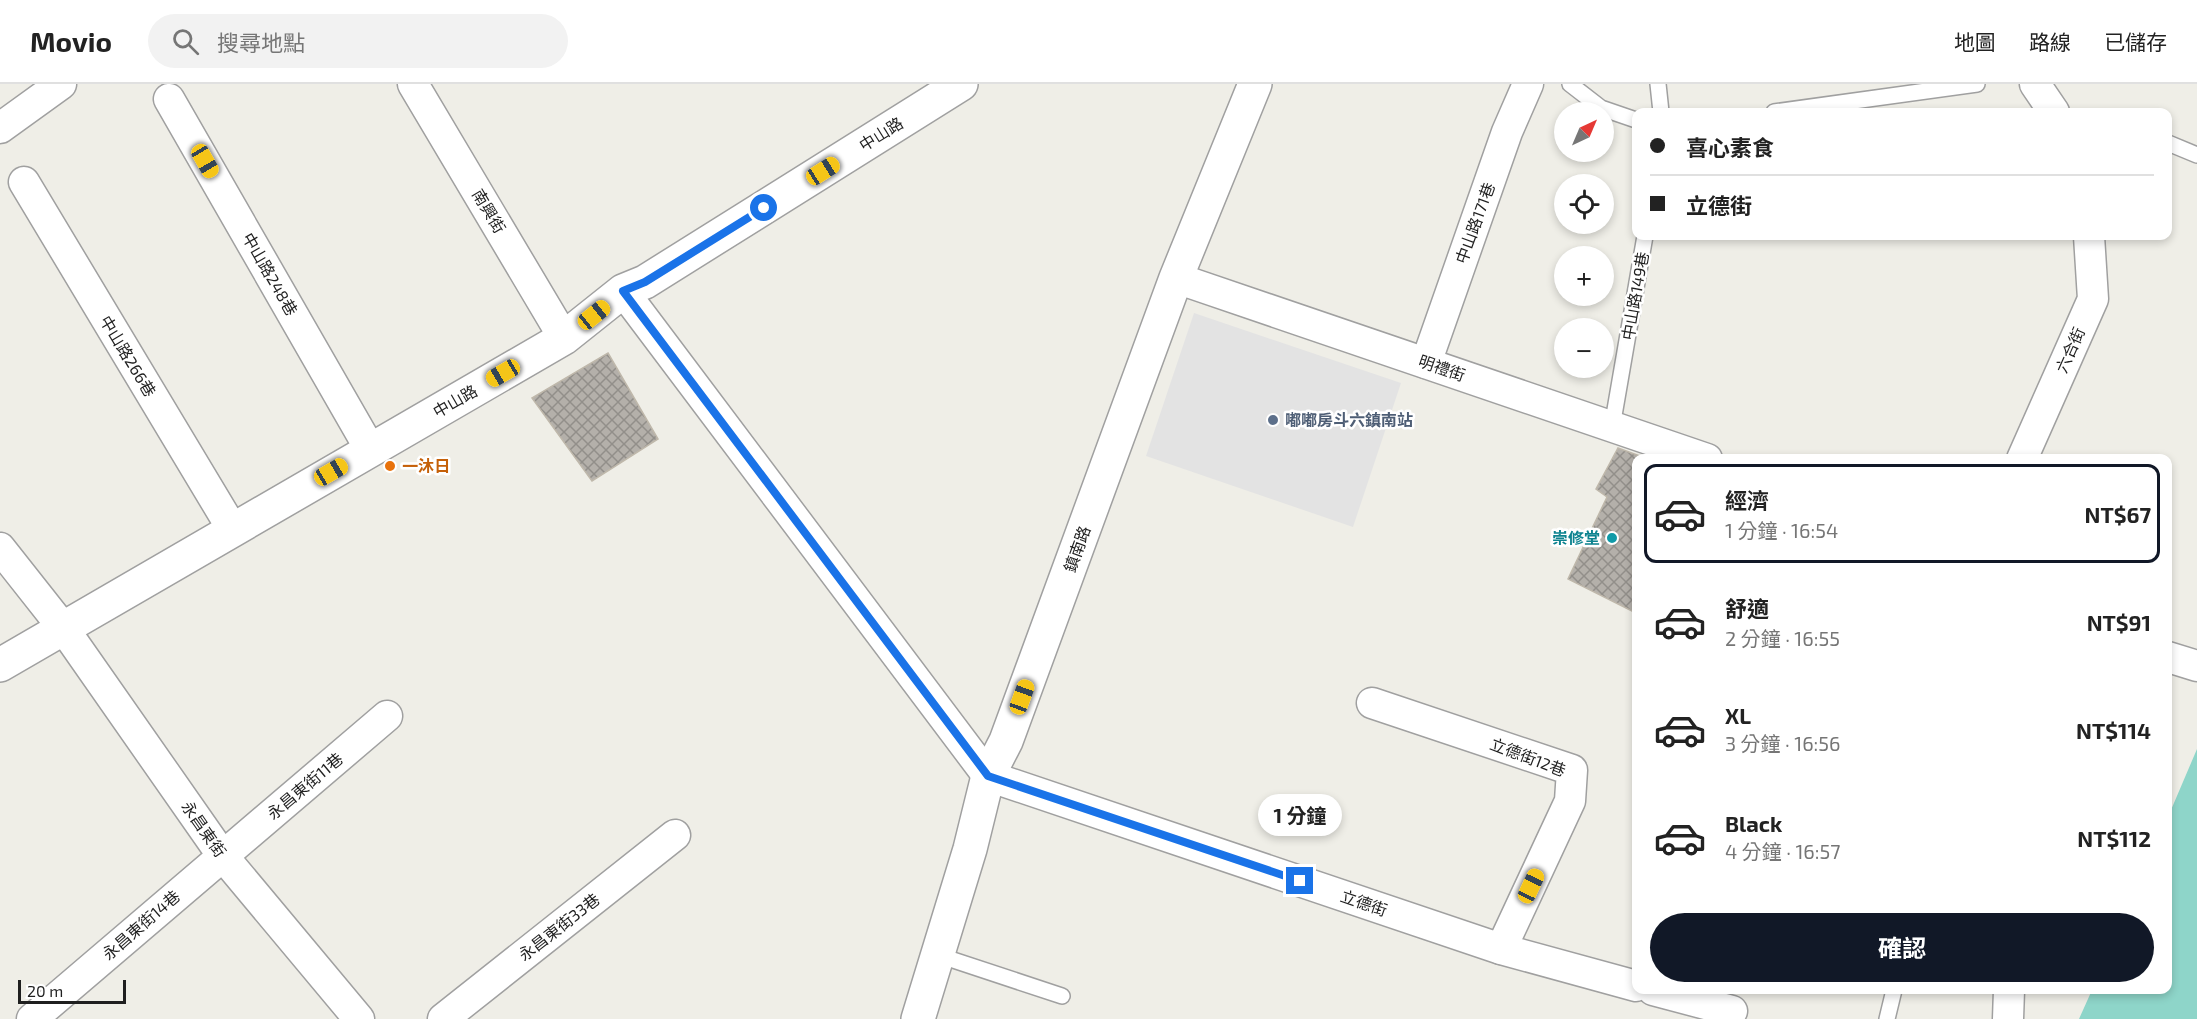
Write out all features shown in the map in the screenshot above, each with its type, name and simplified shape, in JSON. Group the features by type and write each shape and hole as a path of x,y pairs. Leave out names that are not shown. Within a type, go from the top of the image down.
{"street":[{"path":"0,128 61,84"},
{"name":"南興街","path":"413,84 564,338"},
{"name":"中山路","path":"0,665 564,338 623,291 645,282 961,84"},
{"name":"鎮南路","path":"918,1019 970,849 988,776 1006,741 1176,278 1254,84"},
{"name":"中山路171巷","path":"1426,363 1507,132 1528,84"},
{"path":"2035,84 2053,108"},
{"name":"中山路248巷","path":"170,99 370,449"},
{"name":"中山路266巷","path":"24,182 233,530"},
{"name":"六合街","path":"2024,454 2093,299 2089,240"},
{"name":"明禮街","path":"1176,278 1692,454"},
{"path":"623,291 988,776"},
{"name":"永昌東街","path":"0,548 64,628 222,855 359,1019"},
{"path":"2172,658 2197,666"},
{"name":"立德街12巷","path":"1372,703 1572,770 1570,801 1501,949"},
{"name":"永昌東街11巷","path":"222,855 387,716"},
{"name":"立德街","path":"988,776 1501,949 1632,985"},
{"name":"永昌東街33巷","path":"443,1019 675,835"},
{"name":"永昌東街14巷","path":"32,1019 222,855"},
{"path":"1672,994 1734,1007"},
{"path":"2008,1019 2009,994"}],"lane":[{"path":"1570,84 1600,108 1632,119"},
{"path":"1658,84 1661,108"},
{"path":"1803,108 1977,84"},
{"path":"2172,145 2197,155"},
{"name":"中山路149巷","path":"1612,427 1644,240"},
{"path":"938,955 1062,996"},
{"path":"1887,1019 1893,994"}],"shaded area":[{"name":"嘟嘟房斗六鎮南站","path":"1194,313 1401,383 1353,527 1146,456"},
{"path":"2197,749 2197,1019 2079,1019 2090,994 2172,994 2172,808"}],"building":[{"path":"608,353 658,439 592,481 532,398"},
{"name":"崇修堂","path":"1618,448 1634,454 1632,454 1632,611 1568,579 1607,497 1596,489"}],"place":[{"name":"嘟嘟房斗六鎮南站","path":"1273,420"},
{"name":"一沐日","path":"390,466"},
{"name":"崇修堂","path":"1612,538"}],"route":[{"path":"764,208 645,282 623,291 988,776 1300,881"}]}
